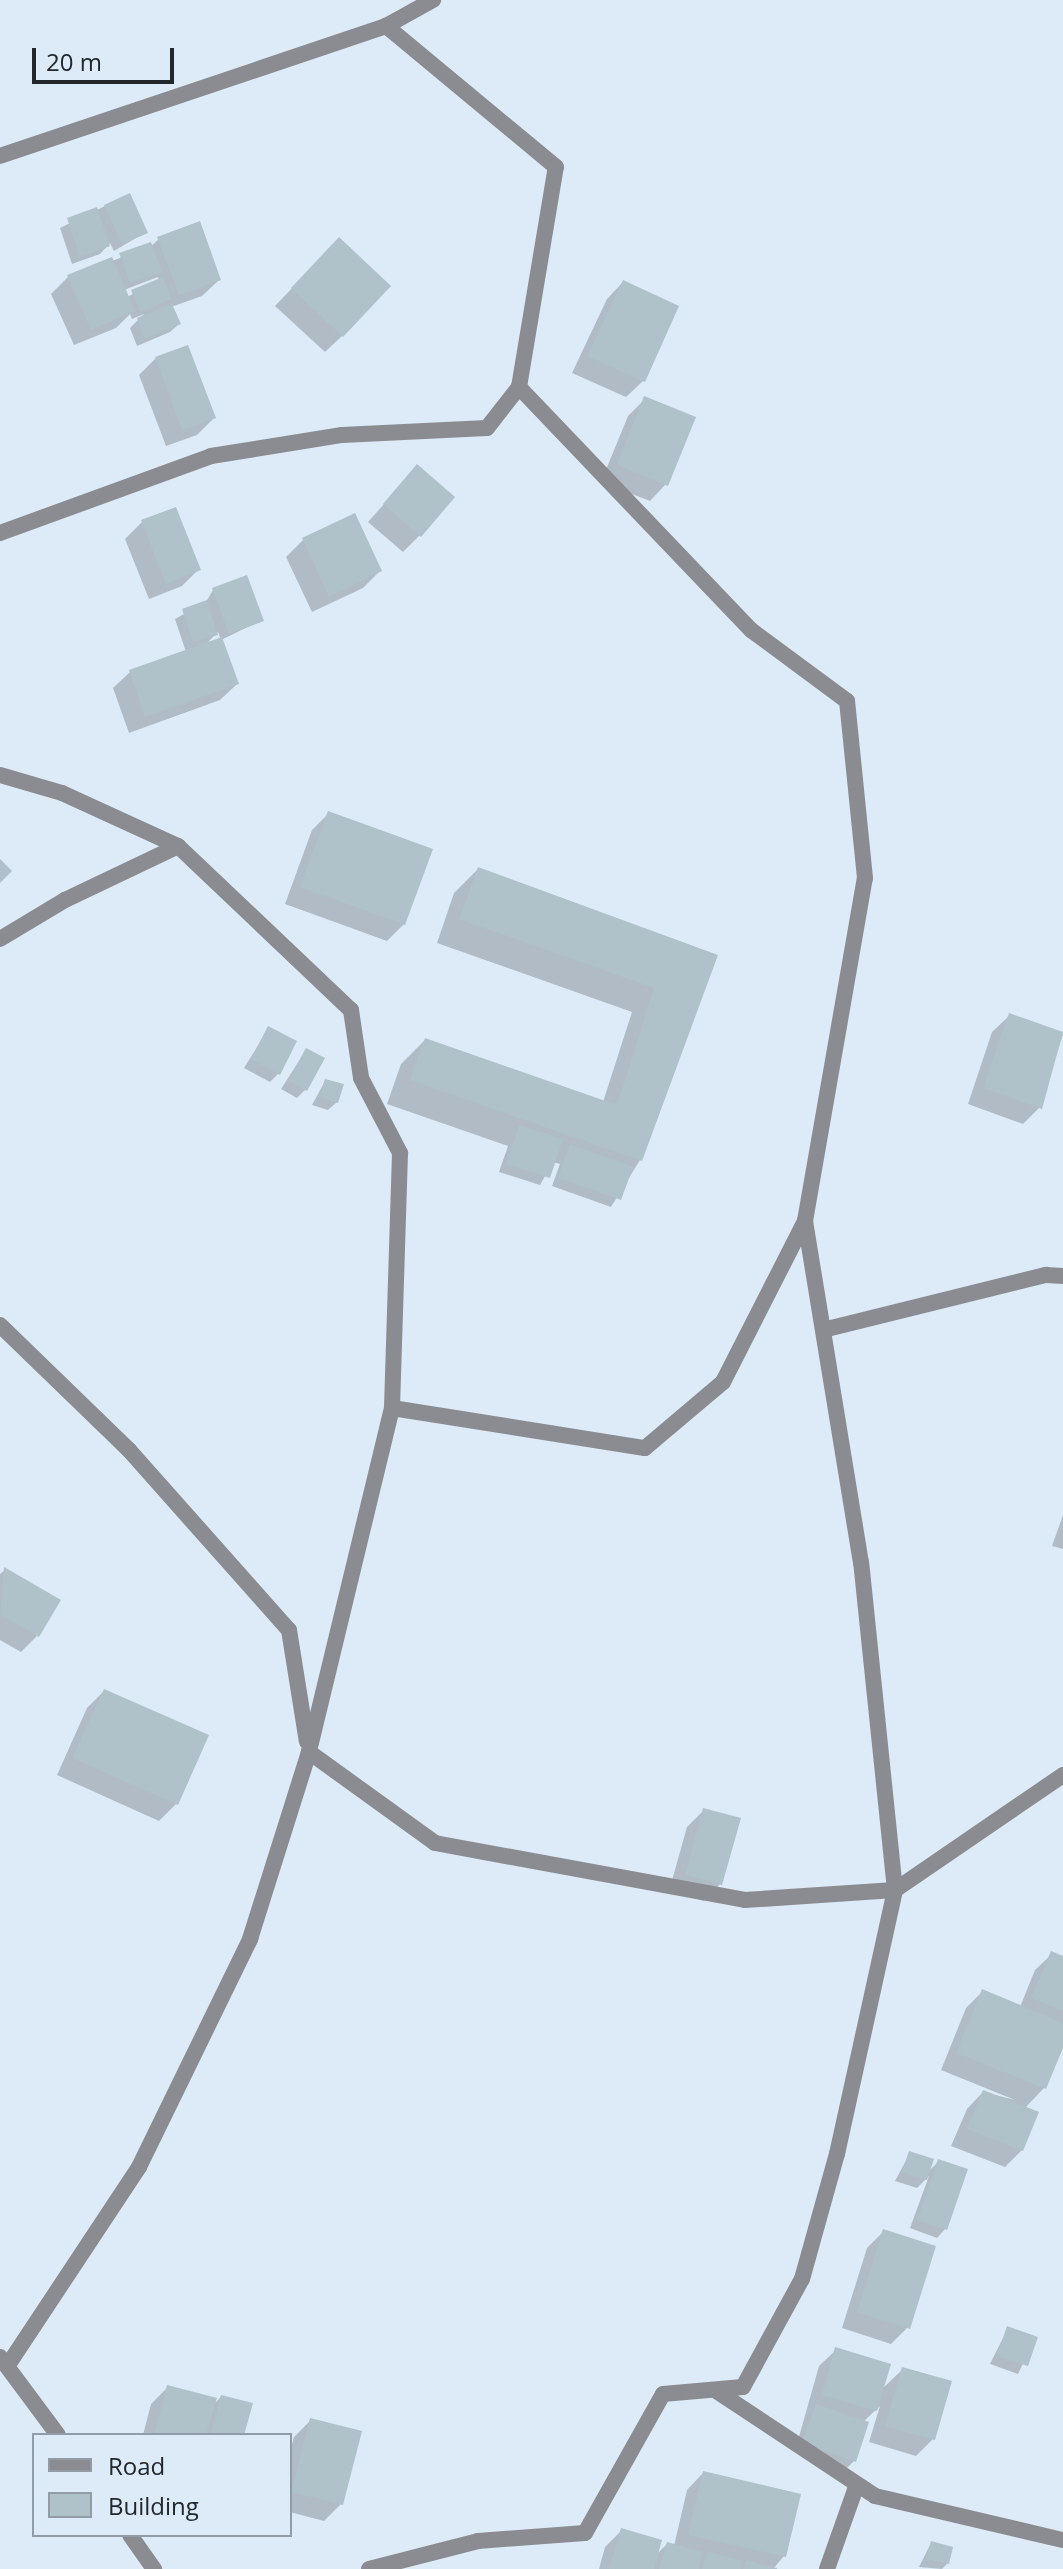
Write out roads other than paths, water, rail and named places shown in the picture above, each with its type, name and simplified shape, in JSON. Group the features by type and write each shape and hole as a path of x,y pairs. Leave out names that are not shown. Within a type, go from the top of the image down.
{"street":[{"path":"0,156 386,26 433,0"},
{"path":"0,533 211,456 342,435 487,428 519,387 556,167 386,26"},
{"path":"392,1408 645,1448 723,1382 805,1221 865,878 847,701 751,630 519,387"},
{"path":"0,775 62,793 178,846 248,906 351,1010 361,1078 400,1153 392,1408 309,1752 250,1939 146,2153 4,2361 57,2433"},
{"path":"0,939 65,900 178,846"},
{"path":"369,2569 478,2541 585,2533 663,2394 743,2387 802,2279 837,2154 895,1890 861,1563 805,1221"},
{"path":"823,1330 1046,1275 1063,1276"},
{"path":"0,1325 129,1450 289,1630 309,1752 435,1843 745,1900 895,1890 1063,1775"},
{"path":"715,2390 856,2487 1063,2540"},
{"path":"827,2569 856,2487"},
{"path":"131,2537 154,2569 163,2569"}]}
